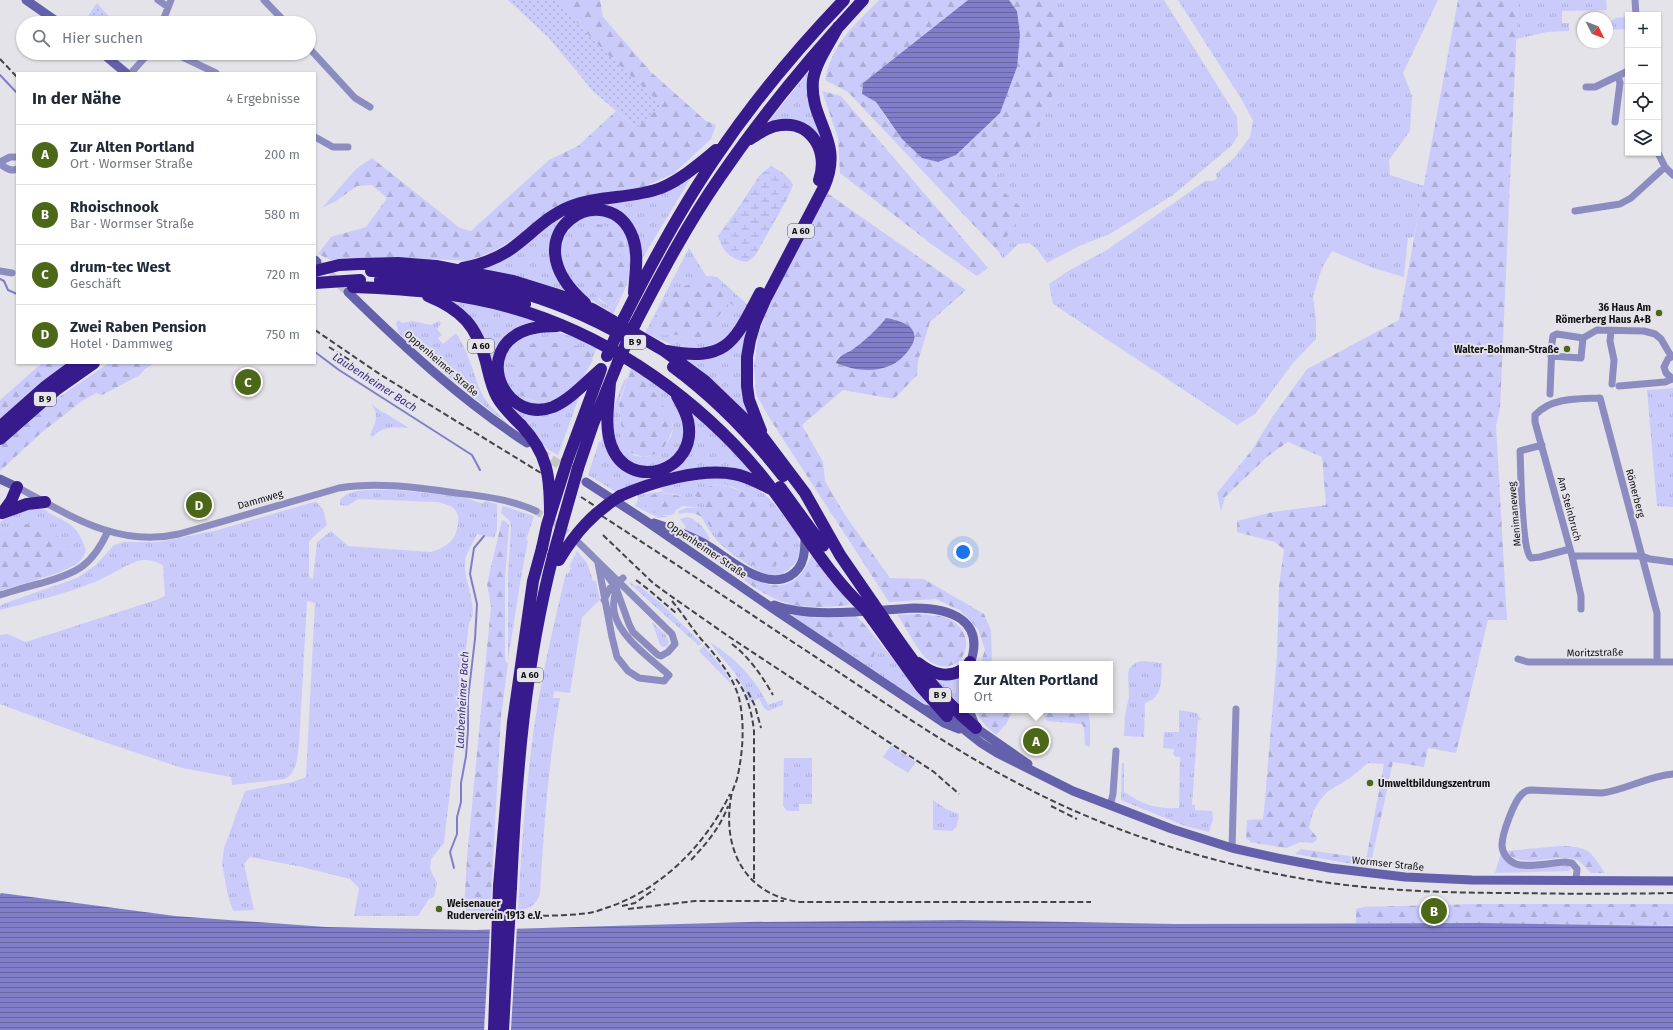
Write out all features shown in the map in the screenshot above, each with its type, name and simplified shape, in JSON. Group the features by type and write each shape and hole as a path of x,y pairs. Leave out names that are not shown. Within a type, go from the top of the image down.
{"highway":[{"name":"A 60","path":"494,1030 505,887 513,722 533,581 550,514 567,461 601,369 634,298 668,235 726,142 784,66 844,0"},
{"name":"A 60","path":"504,1030 505,887 527,695 533,652 547,580 556,558 578,468 610,382 635,324 680,242 719,178 787,86 863,0"},
{"name":"A 60","path":"762,436 748,393 746,375 748,349 759,313 824,187 830,171 831,155 814,98 814,80 821,58 838,27"},
{"path":"663,350 683,354 703,354 719,350 730,342 741,328 819,180 823,166 820,147 814,138 802,129 790,125 776,126 764,130 743,145"},
{"path":"458,269 482,264 500,256 553,216 569,207 593,201 637,194 666,186 689,172 726,142"},
{"name":"A 60","path":"592,309 564,280 558,268 554,254 556,238 562,228 569,220 582,212 597,210 610,213 619,218 628,229 635,244 636,258 634,298"},
{"path":"316,284 360,276 398,262 458,269 513,281 561,296 592,309 663,350 705,381 762,436 805,493 835,546"},
{"name":"B 9","path":"316,267 360,276 459,287 496,295 526,304 574,323 639,358 695,398 728,428 749,450 796,508 865,605 879,619 971,730"},
{"name":"B 9","path":"360,276 423,273 471,280 522,292 567,308 601,323 652,352 701,389 741,427 788,482 835,546 865,605"},
{"path":"360,276 416,290 474,299 528,313 563,326 634,363 700,412 746,456 773,490 841,584 865,605"},
{"name":"A 60","path":"416,290 447,304 466,320 480,342 492,387 497,397 538,446 545,460 550,478 550,514"},
{"path":"563,326 540,327 527,330 516,334 506,344 499,358 498,371 500,382 509,397 520,405 528,408 537,410 548,408 568,398 601,369"},
{"name":"B 9","path":"0,427 46,386 76,364"},
{"name":"B 9","path":"0,439 57,389 93,364"},
{"name":"A 60","path":"610,382 607,428 610,444 615,454 622,462 631,468 644,472 656,472 670,466 680,458 687,446 689,437 688,420 675,393"},
{"path":"556,558 587,521 599,510 620,496 633,490 672,480 713,473 743,476 773,490"},
{"path":"1,510 8,494 17,487"},
{"path":"1,510 27,504 45,502"},
{"name":"B 9","path":"879,619 921,687 947,716"},
{"path":"911,658 924,668 938,674 949,675 959,670"}],"main road":[{"path":"26,0 49,16"},
{"path":"110,60 125,72"},
{"name":"Oppenheimer Straße","path":"348,292 434,373 496,423 527,443"},
{"name":"Dammweg","path":"0,479 17,487"},
{"name":"Oppenheimer Straße","path":"586,482 756,596"},
{"path":"643,519 705,544 751,573 771,580 786,578 798,568 805,554 805,535"},
{"path":"756,596 779,607 808,612 914,608 936,609 946,612 964,622 972,634 975,649 970,661"},
{"path":"756,596 944,723 971,730"},
{"path":"925,709 947,716 971,730"},
{"path":"969,713 971,730"},
{"name":"Wormser Straße","path":"971,730 1050,780 1110,806 1172,829 1232,848 1285,860 1330,868 1405,877 1472,880 1673,881"}],"street":[{"path":"158,0 169,3 164,16"},
{"path":"264,0 279,16"},
{"path":"1635,0 1636,12"},
{"path":"316,56 355,98 370,107"},
{"path":"132,72 143,60"},
{"path":"189,60 214,72"},
{"path":"1586,87 1595,87 1625,72"},
{"path":"1615,122 1620,83 1618,76"},
{"path":"316,138 333,147 348,147"},
{"path":"1660,156 1665,167 1673,175"},
{"path":"16,158 10,157 0,163 8,170 16,169"},
{"path":"1575,211 1620,204 1632,198 1665,167"},
{"path":"0,272 12,273"},
{"path":"1550,394 1553,336 1557,334 1583,338 1598,330 1644,332 1655,334 1672,356 1666,361 1664,367 1671,380 1665,382 1616,385 1614,360 1610,341 1611,331"},
{"path":"1552,356 1581,358 1583,338"},
{"name":"Römerberg","path":"1535,415 1548,405 1556,402 1600,398 1657,613 1657,661"},
{"name":"Am Steinbruch","path":"1535,415 1535,422 1571,553 1581,596 1581,609"},
{"name":"Menimaneweg","path":"1542,445 1520,451 1524,539 1531,558 1571,553"},
{"name":"Dammweg","path":"17,487 45,502 108,531 140,538 169,536 339,488 356,485 389,485 501,499 536,511"},
{"path":"0,595 64,577 76,571 88,562 96,553 108,531"},
{"path":"578,543 598,563 618,583 672,634 675,644 668,652 661,656 658,655 633,632 629,624 618,583 612,575 598,563"},
{"path":"1571,553 1642,556 1650,559 1673,562"},
{"path":"598,563 604,601 614,647 620,662 628,671 638,678 664,681 669,675 620,628 614,611 613,600 618,583"},
{"path":"604,601 607,593 618,583"},
{"name":"Moritzstraße","path":"1518,659 1528,662 1673,662"},
{"path":"1232,848 1236,709"},
{"path":"1110,806 1114,789 1116,751"},
{"path":"1576,880 1577,869 1572,863 1565,862 1520,865 1511,861 1505,854 1502,845 1505,832 1516,802 1522,794 1530,790 1610,792 1655,776 1673,774"}],"green space":[{"path":"508,0 555,0 601,48 662,105 636,128 593,91 548,37"},
{"path":"555,0 600,0 603,17 651,72 706,121 716,125 711,139 673,174 643,187 577,199 547,212 518,236 496,250 469,261 390,257 331,260 318,254 331,237 366,227 387,198 372,185 357,186 336,201 322,208 356,169 372,158 460,228 471,231 549,160 578,146 616,111 636,128 601,48"},
{"path":"879,0 968,0 863,83 862,94 876,102 889,122 1017,11 1009,0 1053,0 1064,16 1069,51 1054,92 1030,147 995,176 996,185 1022,208 999,252 848,92 825,80 833,55 845,36"},
{"path":"1053,0 1164,0 1237,117 1238,136 1231,146 1173,195 1108,235 1081,245 1047,263 1037,249 1029,243 1018,244 1003,259 999,252 1022,208 996,185 995,176 1030,147 1054,92 1069,51 1064,17"},
{"path":"1178,0 1438,0 1403,73 1412,96 1410,131 1389,160 1390,175 1424,186 1414,237 1408,238 1404,277 1373,268 1332,251 1322,268 1313,296 1316,321 1316,339 1293,363 1255,414 1237,425 1053,304 1049,284 1070,270 1107,250 1205,181 1213,181 1217,179 1216,174 1235,157 1250,137 1253,121 1242,100"},
{"path":"1458,0 1518,0 1500,409 1496,425 1507,620 1488,620 1456,753 1428,748 1424,767 1393,762 1370,867 1295,854 1301,849 1356,857 1360,861 1366,860 1384,764 1368,763 1350,778 1327,792 1313,812 1309,828 1317,839 1313,843 1301,842 1286,848 1250,842 1250,840 1246,839 1247,820 1263,819 1277,655 1279,586 1284,550 1275,542 1237,532 1237,521 1273,512 1326,505 1322,457 1288,442 1268,456 1225,497 1221,511 1217,493 1252,450 1273,416 1307,369 1399,320"},
{"path":"1518,0 1606,0 1607,10 1562,11 1562,23 1569,23 1569,31 1547,32 1516,39"},
{"path":"97,3 109,16 88,16"},
{"path":"1625,17 1625,29 1613,30 1613,20 1616,18"},
{"path":"814,65 810,80 810,89 815,113 826,146 828,157 827,169 823,182 759,305 748,335 743,380 749,416 682,358 706,357 723,352 735,343 741,336 751,320 767,286 821,183 825,163 824,153 816,136 801,124 790,121 766,125"},
{"path":"822,91 841,96 988,268 977,276 934,246 840,173 838,138"},
{"path":"771,166 784,174 793,185 787,199 755,256 747,262 741,261 728,254 722,246 718,236 759,176"},
{"path":"692,176 640,262 634,232 586,206"},
{"path":"827,193 966,290 930,322 918,361 917,375 894,399 843,390 802,425 823,462 825,481 845,515 890,578 924,579 984,614 991,630 992,661 981,661 985,650 978,629 961,611 936,599 889,602 770,419 756,394 754,366 758,335 770,303","holes":["886,318 890,366 856,369 836,363 838,357 852,350 880,327"]},
{"path":"576,209 564,219 552,235 549,253 554,271 570,294 480,269 552,221"},
{"path":"605,215 617,221 630,239 631,273 613,314 585,296 561,268 559,243 579,217","holes":["625,240 627,251 619,253 620,262 629,269 619,298 612,308 600,301 594,291 582,281"]},
{"path":"597,224 608,227 621,236 626,245 627,251 619,253 620,262 629,259 625,285 612,308 600,299 580,278 571,263 569,256 572,241"},
{"path":"689,248 706,276 717,277 749,306 729,339 716,348 706,351 696,351 675,346 645,333","holes":["722,289 735,307 729,301 718,317 719,322 690,340 678,335"]},
{"path":"700,282 717,286 738,304 735,307 729,302 718,317 719,322 717,336 694,341 673,334 664,336 659,334 651,325 664,300 674,291"},
{"path":"447,298 496,307 520,314 542,323 527,326 516,331 501,345 495,359 495,374 500,389 509,401 522,409 537,412 559,407 582,389 558,455 547,449 501,397 495,385 484,345 474,324 463,311"},
{"path":"398,320 402,323 412,321 431,325 439,321 441,323 437,329 442,335 438,338 443,344 456,333 466,352 480,391 491,407 509,425 453,381 399,333 396,324"},
{"path":"553,331 578,338 597,347 592,359 593,360 582,379 562,398 539,406 520,401 504,383 503,355 523,334","holes":["588,360 573,384 533,401 523,397 516,390"]},
{"path":"545,342 569,344 592,350 581,375 567,391 551,399 541,401 532,400 523,396 517,391 512,383 511,374 514,362 522,349 530,345"},
{"path":"41,364 67,364 0,419 0,400"},
{"path":"108,364 153,364 140,375 102,395 96,393 82,401 41,433 0,471 0,446 40,410"},
{"path":"631,368 645,379 670,416 673,428 668,441 661,451 643,457 631,453 626,448 623,440 619,404"},
{"path":"639,374 646,377 671,395 686,425 681,450 660,468 631,464 615,447 611,420 624,380 628,378 621,394 619,404 620,420 627,449 633,455 640,457 648,456 662,448 672,435 673,427 669,416 647,383"},
{"path":"1673,388 1673,507 1657,506 1647,390"},
{"path":"371,404 409,428 394,427 385,429 376,433 372,437 370,435 376,420 376,416 374,408"},
{"path":"688,410 700,418 756,476 745,471 616,492 588,475 603,434 624,468 677,466"},
{"path":"717,476 741,480 761,491 772,501 792,527 798,537 800,547 797,560 788,570 775,575 768,575 756,570 730,552 710,531 701,516 709,523 726,546 760,569 761,501 736,488 717,484 710,486 694,495 701,500 705,506 702,508 682,506 682,496 668,493 654,494 646,499 663,516 669,516 659,518 635,506 638,500 638,495 663,491 660,487"},
{"path":"719,484 752,496 766,505 776,515 786,528 793,541 793,549 785,558 777,564 760,569 726,547 702,517 696,514 679,514 678,511 686,508 702,508 705,506 701,500 694,495 695,490"},
{"path":"396,490 461,496 480,503 486,501 497,504 497,530 494,538 477,534 465,560 466,578 473,611 469,623 444,843 431,859 430,869 437,883 434,897 429,899 418,916 354,916 359,888 350,879 302,867 250,857 244,864 254,910 233,911 228,896 222,864 224,848 245,791 293,782 306,777 315,603 307,601 299,745 294,769 285,779 232,785 231,777 182,768 92,738 0,704 0,635 7,634 26,642 156,600 165,596 163,566 151,561 137,561 98,581 69,591 0,610 0,606 77,578 96,565 114,545 124,542 158,542 218,530 316,502 323,509 327,525 309,542 309,577 313,579 317,542 331,531 348,546 431,552 442,548 450,542 456,534 458,520 457,513 452,507 438,502 358,499 347,506 340,505 340,500 345,495 356,491"},
{"path":"660,493 682,496 682,506 675,511 674,514 667,515 657,514 646,509 646,499 653,494"},
{"path":"503,506 534,516 526,540 528,541 508,660 508,575 511,527 510,521 501,513"},
{"path":"39,508 48,511 47,512 62,519 72,526 83,541 86,550 79,562 58,573 67,566 14,525 0,530 0,522 5,519 28,510"},
{"path":"687,517 695,520 701,525 710,539 707,541 684,530 686,527 680,519"},
{"path":"502,520 509,525 505,580 505,659 508,663 501,717 490,916 468,917 464,911 467,858 491,606 487,584"},
{"path":"31,524 61,538 68,545 70,556 67,566 58,573 0,591 0,530 14,525"},
{"path":"681,537 704,547 756,582 716,558 751,584"},
{"path":"577,551 587,563 593,581 596,581 600,600 582,617 570,693 554,691 553,698 560,698 549,771 540,894 532,906 518,911 524,816 535,721 549,647 566,573 568,574 571,568 569,567"},
{"path":"814,553 850,605 809,607 786,603 756,588 711,555 753,579 767,584 780,585 792,582 803,572 812,554"},
{"path":"631,582 635,586 638,585 662,604 702,644 698,645 629,583"},
{"path":"794,614 857,617 801,618 877,647 867,627 934,709 889,682 792,617"},
{"path":"919,614 944,617 957,624 964,634 966,644 964,654 958,662 950,666 939,666 924,656 898,615"},
{"path":"857,617 867,627 877,647 871,664 801,618"},
{"path":"652,622 665,634 669,642 667,646 663,647 660,645"},
{"path":"710,642 744,669 763,695 768,705 783,700 783,705 768,711 764,708 759,698 750,703 736,675"},
{"path":"704,646 725,671 732,685 699,651"},
{"path":"1142,661 1162,663 1160,687 1156,696 1145,703 1144,737 1124,736 1125,715 1129,697 1128,673 1129,669 1135,663"},
{"path":"959,675 959,707 931,678 948,679"},
{"path":"1179,710 1197,713 1201,720 1198,720 1192,805 1195,805 1195,810 1212,811 1213,819 1209,832 1185,826 1121,800 1122,763 1124,763 1124,792 1144,803 1156,807 1179,808 1180,757 1176,757 1173,754 1174,749 1163,748 1164,732 1179,732"},
{"path":"1012,713 1006,724 996,735 987,727 977,714"},
{"path":"1041,713 1088,713 1090,747 1085,745 1084,728 1082,724 1047,721"},
{"path":"891,746 916,762 908,773 883,757"},
{"path":"784,758 812,758 812,804 799,804 799,811 787,811 783,806"},
{"path":"933,800 946,809 959,814 957,826 952,831 933,830"},
{"path":"1561,846 1584,849 1592,855 1605,873 1591,873 1579,861 1569,858 1529,861 1520,860 1512,857 1506,851"},
{"path":"1501,853 1523,868 1569,866 1571,869 1568,871 1495,873"},
{"path":"1475,904 1673,904 1673,925 1356,923 1356,909 1364,907"}],"shaded area":[{"path":"968,0 1009,0 1017,11 1020,35 1017,67 1000,113 956,155 938,162 922,158 902,139 876,102 862,94 863,83"},
{"path":"886,318 906,324 913,331 914,340 900,360 883,368 869,370 855,369 836,363 841,356 852,350 879,327"},
{"path":"1,893 175,916 326,927 475,930 749,922 961,920 1175,924 1480,923 1673,926 1673,1030 0,1030"}],"pier":[{"path":"517,927 511,1030 484,1030 490,928"}],"waterway":[{"name":"Laubenheimer Bach","path":"0,75 16,92"},
{"path":"0,279 4,281 8,290 16,294"},
{"name":"Laubenheimer Bach","path":"316,353 339,370 472,455 480,470"},
{"name":"Laubenheimer Bach","path":"454,868 450,852 457,834 457,817 461,802 461,783 466,756 468,698 475,639 477,604 470,574 474,548 484,536"}],"tunnel":[{"path":"320,265 348,292"},
{"path":"540,452 581,479"},
{"path":"536,511 554,522 576,540"}],"railway":[{"path":"0,59 16,76"},
{"path":"316,331 381,375 541,473"},
{"path":"329,347 354,363"},
{"path":"581,497 595,506"},
{"path":"602,516 950,745 1021,785 1091,818 1128,832 1165,845 1240,866 1316,881 1366,887 1465,893 1673,893"},
{"path":"603,535 653,583 668,594 728,636 934,772 959,794"},
{"path":"636,580 676,613"},
{"path":"672,601 723,666 732,681 739,698 743,728 742,749 737,779 731,797 729,816 730,834 734,851 742,866 752,879 765,890 781,898 800,902 1091,902"},
{"path":"732,644 755,668 773,695"},
{"path":"736,679 743,690 748,704 754,731 754,879"},
{"path":"748,692 755,706 761,728"},
{"path":"471,913 530,916 574,915 597,911 629,899 665,876 681,862 709,830 730,794"},
{"path":"691,860 717,829 728,806"},
{"path":"1051,806 1077,819"},
{"path":"622,906 635,903 655,889"},
{"path":"628,909 695,901 784,901"}],"place":[{"name":"36 Haus Am Römerberg Haus A+B","path":"1659,313"},
{"name":"Walter-Bohman-Straße","path":"1567,349"},
{"name":"drum-tec West","path":"248,382"},
{"name":"Zwei Raben Pension","path":"199,505"},
{"name":"Zur Alten Portland","path":"1036,741"},
{"name":"Umweltbildungszentrum","path":"1370,783"},
{"name":"Weisenauer Ruderverein 1913 e.V.","path":"439,909"},
{"name":"Rhoischnook","path":"1434,911"}]}
